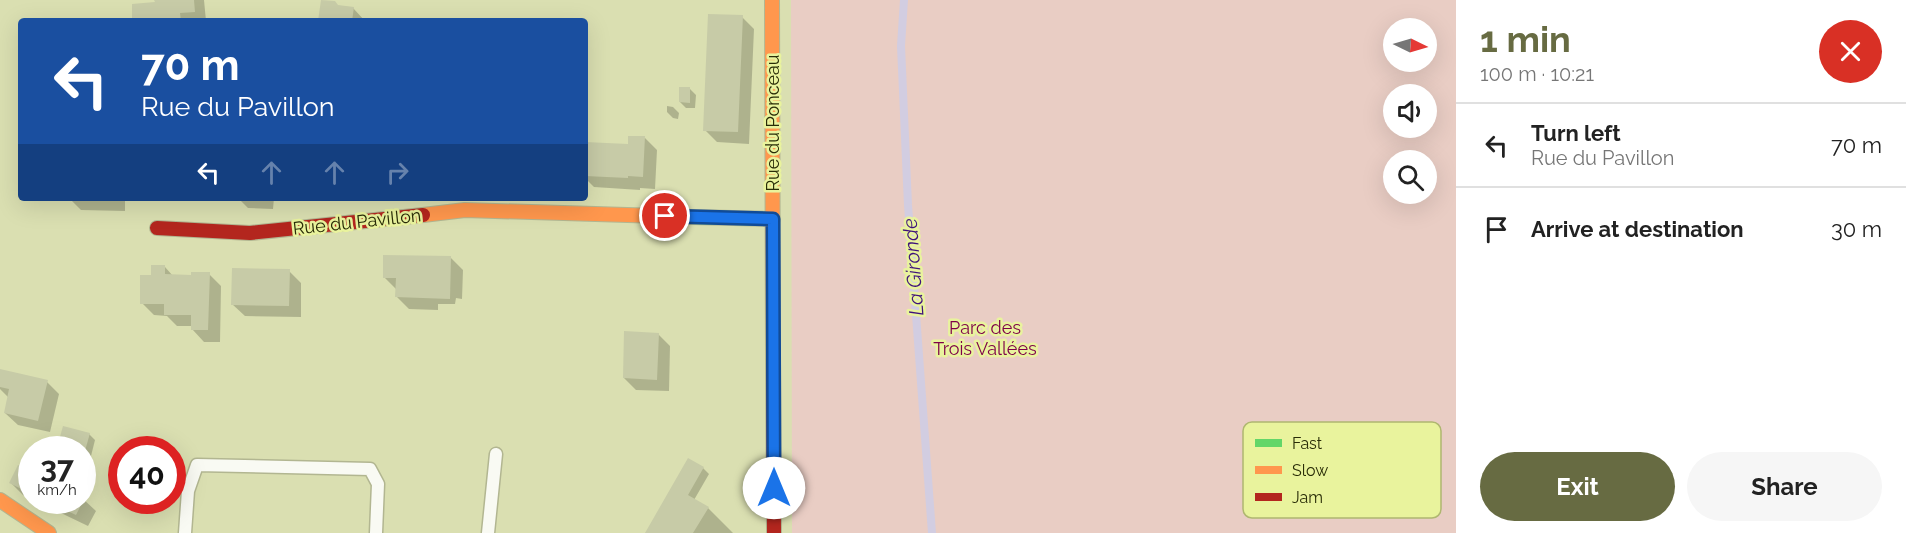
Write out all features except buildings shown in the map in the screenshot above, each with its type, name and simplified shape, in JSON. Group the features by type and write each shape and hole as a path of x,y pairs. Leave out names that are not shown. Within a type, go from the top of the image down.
{"street":[{"name":"Rue du Ponceau","path":"772,0 774,533"},
{"name":"Rue du Pavillon","path":"157,228 250,233 465,210 773,219"},
{"path":"0,500 49,533"}],"lane":[{"path":"488,533 495,454"},
{"path":"185,533 188,492 197,465 370,469 378,484 376,533"}],"green space":[{"name":"Parc des Trois Vallées","path":"791,0 1456,0 1456,533 792,533"}],"waterway":[{"name":"La Gironde","path":"904,0 901,46 908,205 932,533"}],"traffic: fast":[{"path":"691,217 773,219"}],"traffic: slow":[{"path":"772,0 773,362"},
{"path":"423,215 465,210 691,217"},
{"path":"0,500 49,533"}],"traffic: jam":[{"path":"157,228 250,233 423,215"},
{"path":"773,362 774,533"}],"route":[{"path":"665,216 773,219 774,488"}]}
